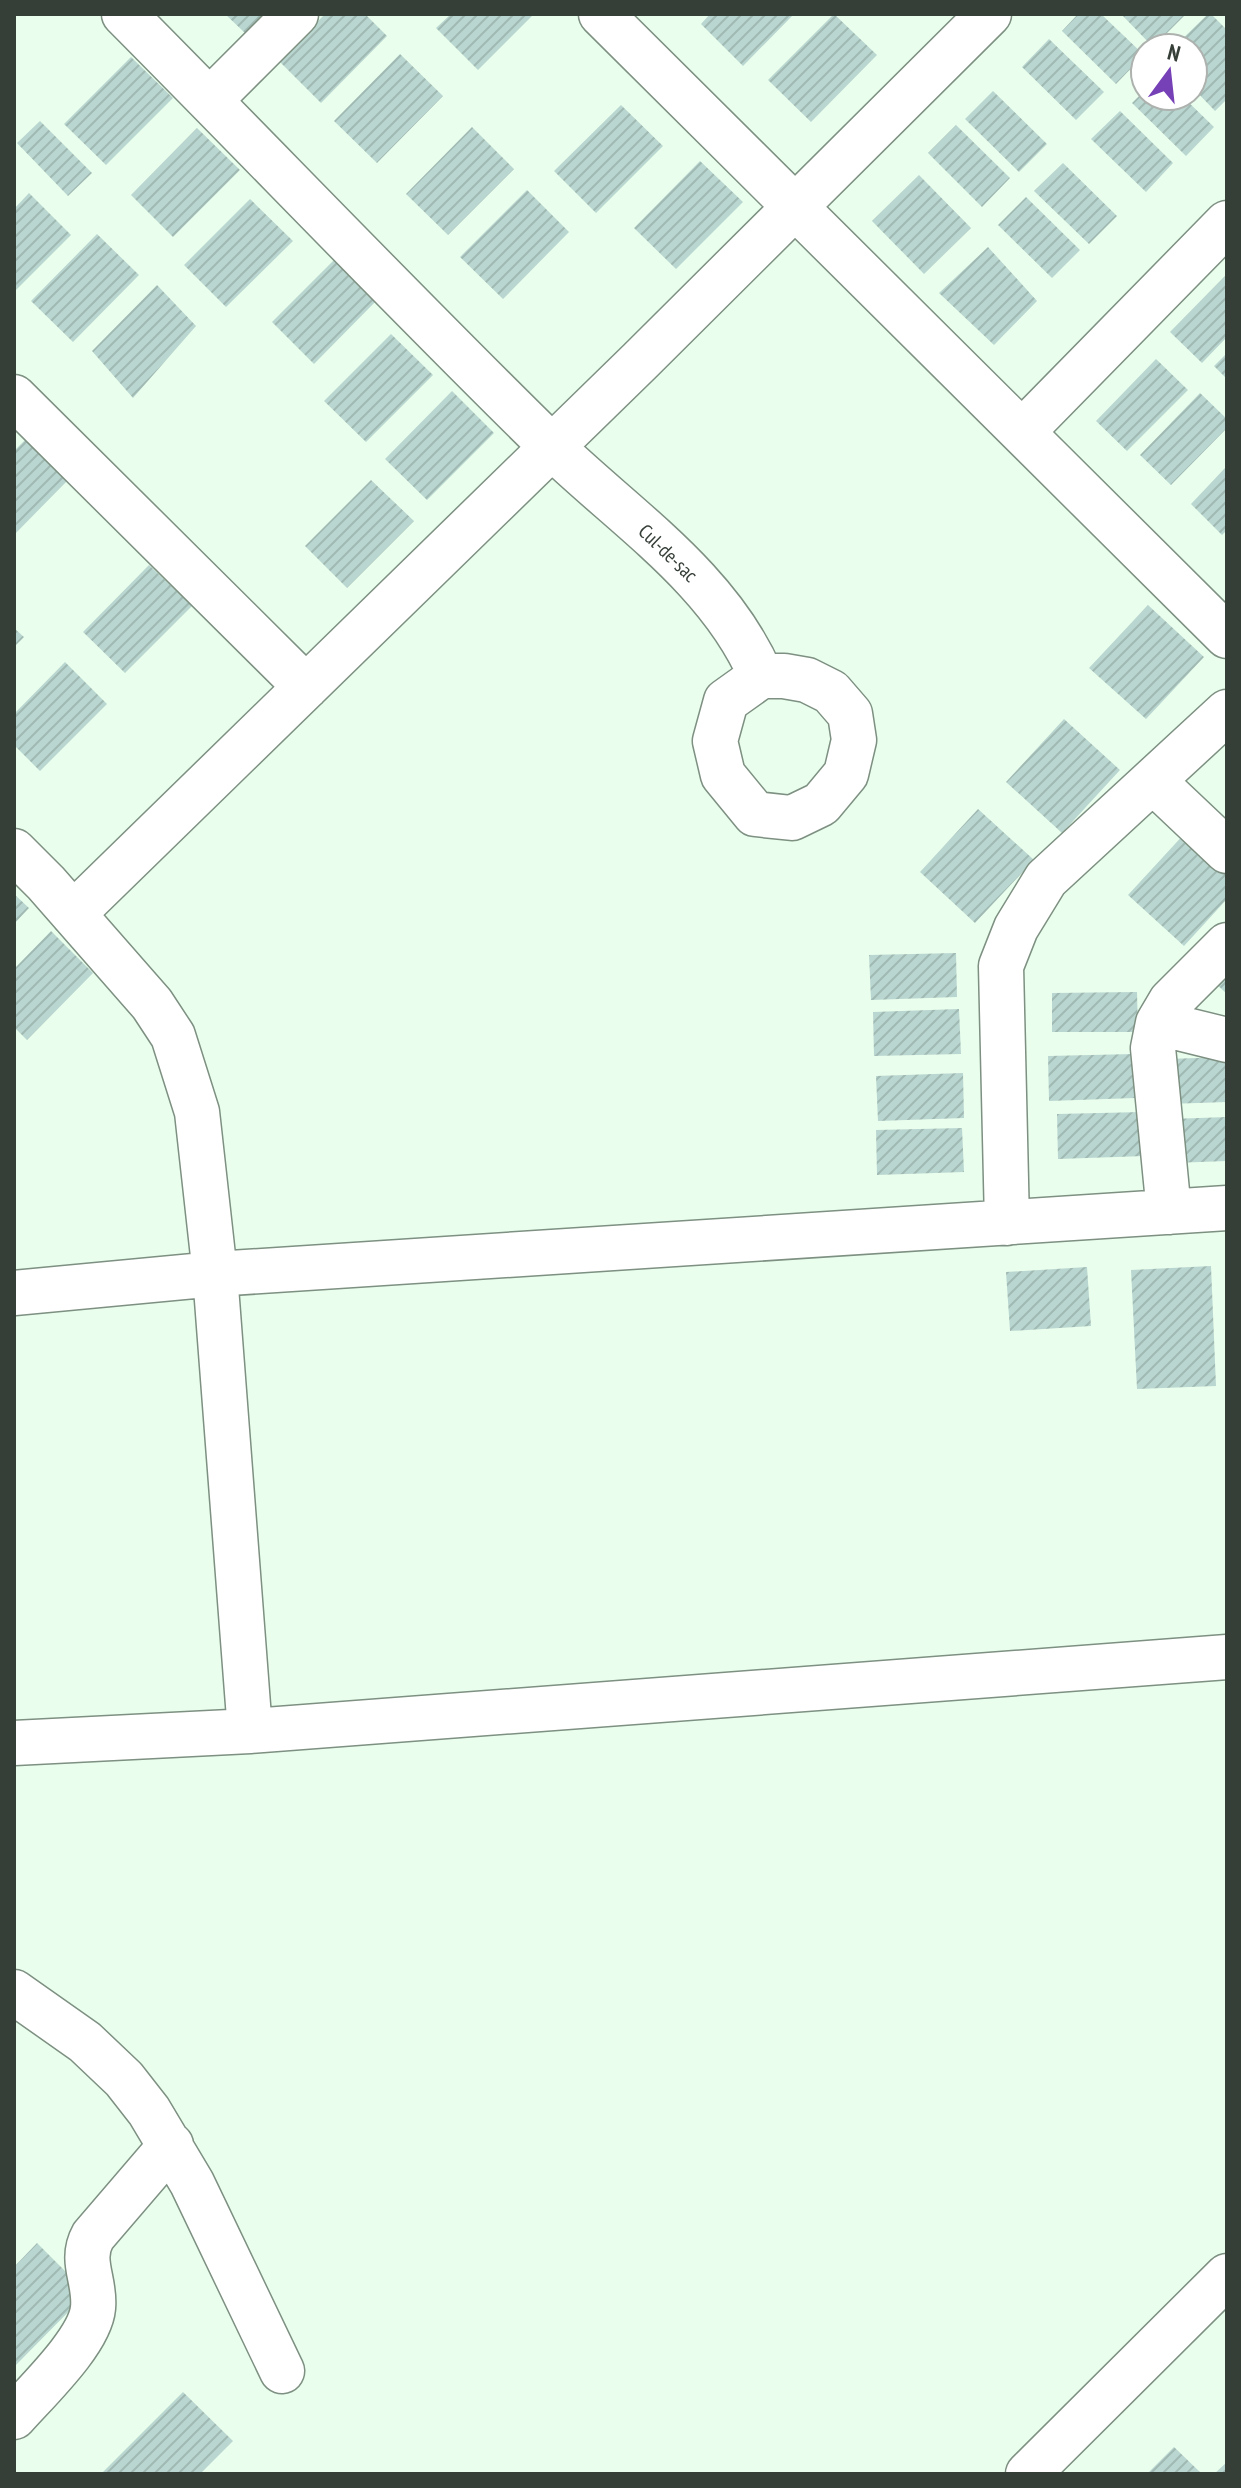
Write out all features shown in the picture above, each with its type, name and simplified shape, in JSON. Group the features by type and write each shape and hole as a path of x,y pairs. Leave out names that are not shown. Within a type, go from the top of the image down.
{"street":[{"name":"Cul-de-sac","path":"124,14 552,447 643,528 705,589 752,656 761,676"},
{"path":"210,100 296,14"},
{"path":"601,14 1227,636"},
{"path":"73,914 552,447 989,14"},
{"path":"1022,432 1227,223"},
{"path":"14,397 306,687"},
{"path":"1007,1223 1001,966 1016,928 1046,879 1227,712"},
{"path":"1153,781 1227,851"},
{"path":"14,851 152,1004 173,1036 197,1112 215,1274 250,1731"},
{"path":"1169,1212 1153,1048 1158,1023 1171,1001 1227,945"},
{"path":"1158,1023 1227,1040"},
{"path":"14,1293 215,1274 1227,1208"},
{"path":"14,1743 250,1731 1227,1657"},
{"path":"14,1992 85,2042 124,2079 149,2111 192,2183 282,2371"},
{"path":"14,2417 87,2330 93,2312 94,2291 86,2248 171,2145"},
{"path":"1028,2474 1227,2276"}],"building":[{"path":"225,14 264,14 245,33"},
{"path":"325,14 365,14 387,36 321,103 279,61"},
{"path":"451,14 534,14 478,70 436,28"},
{"path":"710,14 794,14 743,66 701,24"},
{"path":"834,14 877,55 811,122 768,80"},
{"path":"1078,14 1101,14 1129,41 1129,71 1116,84 1062,31"},
{"path":"1121,14 1186,14 1168,32 1138,32"},
{"path":"1208,14 1227,30 1227,99 1215,111 1209,105 1209,32 1189,32"},
{"path":"1049,39 1104,92 1076,120 1022,67"},
{"path":"400,54 443,96 377,163 334,121"},
{"path":"131,57 173,98 106,165 64,124"},
{"path":"993,91 1047,144 1019,172 965,119"},
{"path":"621,105 663,146 596,213 554,171"},
{"path":"1120,111 1173,163 1146,192 1091,139"},
{"path":"1141,112 1199,112 1214,127 1186,156"},
{"path":"40,121 92,173 68,196 17,143"},
{"path":"956,125 1010,178 982,207 928,153"},
{"path":"472,127 514,169 448,235 406,194"},
{"path":"197,128 240,170 173,237 131,195"},
{"path":"700,161 743,202 676,269 634,228"},
{"path":"1063,163 1117,216 1089,244 1034,191"},
{"path":"919,175 971,228 924,274 872,221"},
{"path":"527,190 569,232 503,299 460,257"},
{"path":"29,193 71,235 14,292 14,209"},
{"path":"1026,197 1080,250 1052,278 998,225"},
{"path":"250,199 293,241 226,307 184,265"},
{"path":"97,234 139,275 73,342 31,301"},
{"path":"988,247 1037,301 994,345 939,293"},
{"path":"338,256 380,297 314,364 272,322"},
{"path":"1227,274 1227,337 1202,363 1170,332"},
{"path":"157,285 196,326 133,398 92,351"},
{"path":"391,334 433,375 366,442 324,401"},
{"path":"1227,353 1227,379 1214,366"},
{"path":"1156,359 1188,390 1127,451 1096,421"},
{"path":"452,391 494,433 427,500 385,459"},
{"path":"1200,393 1227,419 1227,428 1171,485 1140,455"},
{"path":"27,438 69,479 14,535 14,451"},
{"path":"1227,466 1227,530 1222,535 1191,504"},
{"path":"371,480 414,521 347,588 305,546"},
{"path":"149,565 192,606 125,673 83,632"},
{"path":"1148,605 1204,657 1146,719 1089,668"},
{"path":"14,628 24,637 14,647"},
{"path":"65,662 107,704 40,771 14,745 14,714"},
{"path":"1064,719 1120,770 1062,833 1006,782"},
{"path":"978,809 1034,860 975,923 920,872"},
{"path":"1186,832 1227,869 1227,899 1184,946 1128,895"},
{"path":"14,894 29,908 14,924"},
{"path":"51,931 93,973 27,1040 14,1027 14,969"},
{"path":"956,953 957,997 871,1000 869,955"},
{"path":"1227,967 1227,994 1213,981"},
{"path":"1137,992 1138,1032 1052,1032 1052,993"},
{"path":"959,1009 961,1054 874,1056 873,1012"},
{"path":"1134,1054 1135,1098 1049,1101 1048,1056"},
{"path":"1227,1057 1227,1102 1168,1104 1167,1059"},
{"path":"963,1073 964,1118 878,1121 876,1076"},
{"path":"1143,1112 1145,1156 1058,1159 1057,1114"},
{"path":"1227,1117 1227,1161 1173,1163 1171,1119"},
{"path":"962,1128 964,1172 877,1175 876,1130"},
{"path":"1211,1266 1216,1386 1137,1389 1131,1270"},
{"path":"1087,1267 1091,1326 1010,1331 1006,1272"},
{"path":"37,2243 87,2293 14,2367 14,2267"},
{"path":"183,2392 233,2441 200,2474 101,2474"},
{"path":"1174,2447 1202,2474 1147,2474"},
{"path":"1227,2462 1227,2474 1214,2474"}]}
